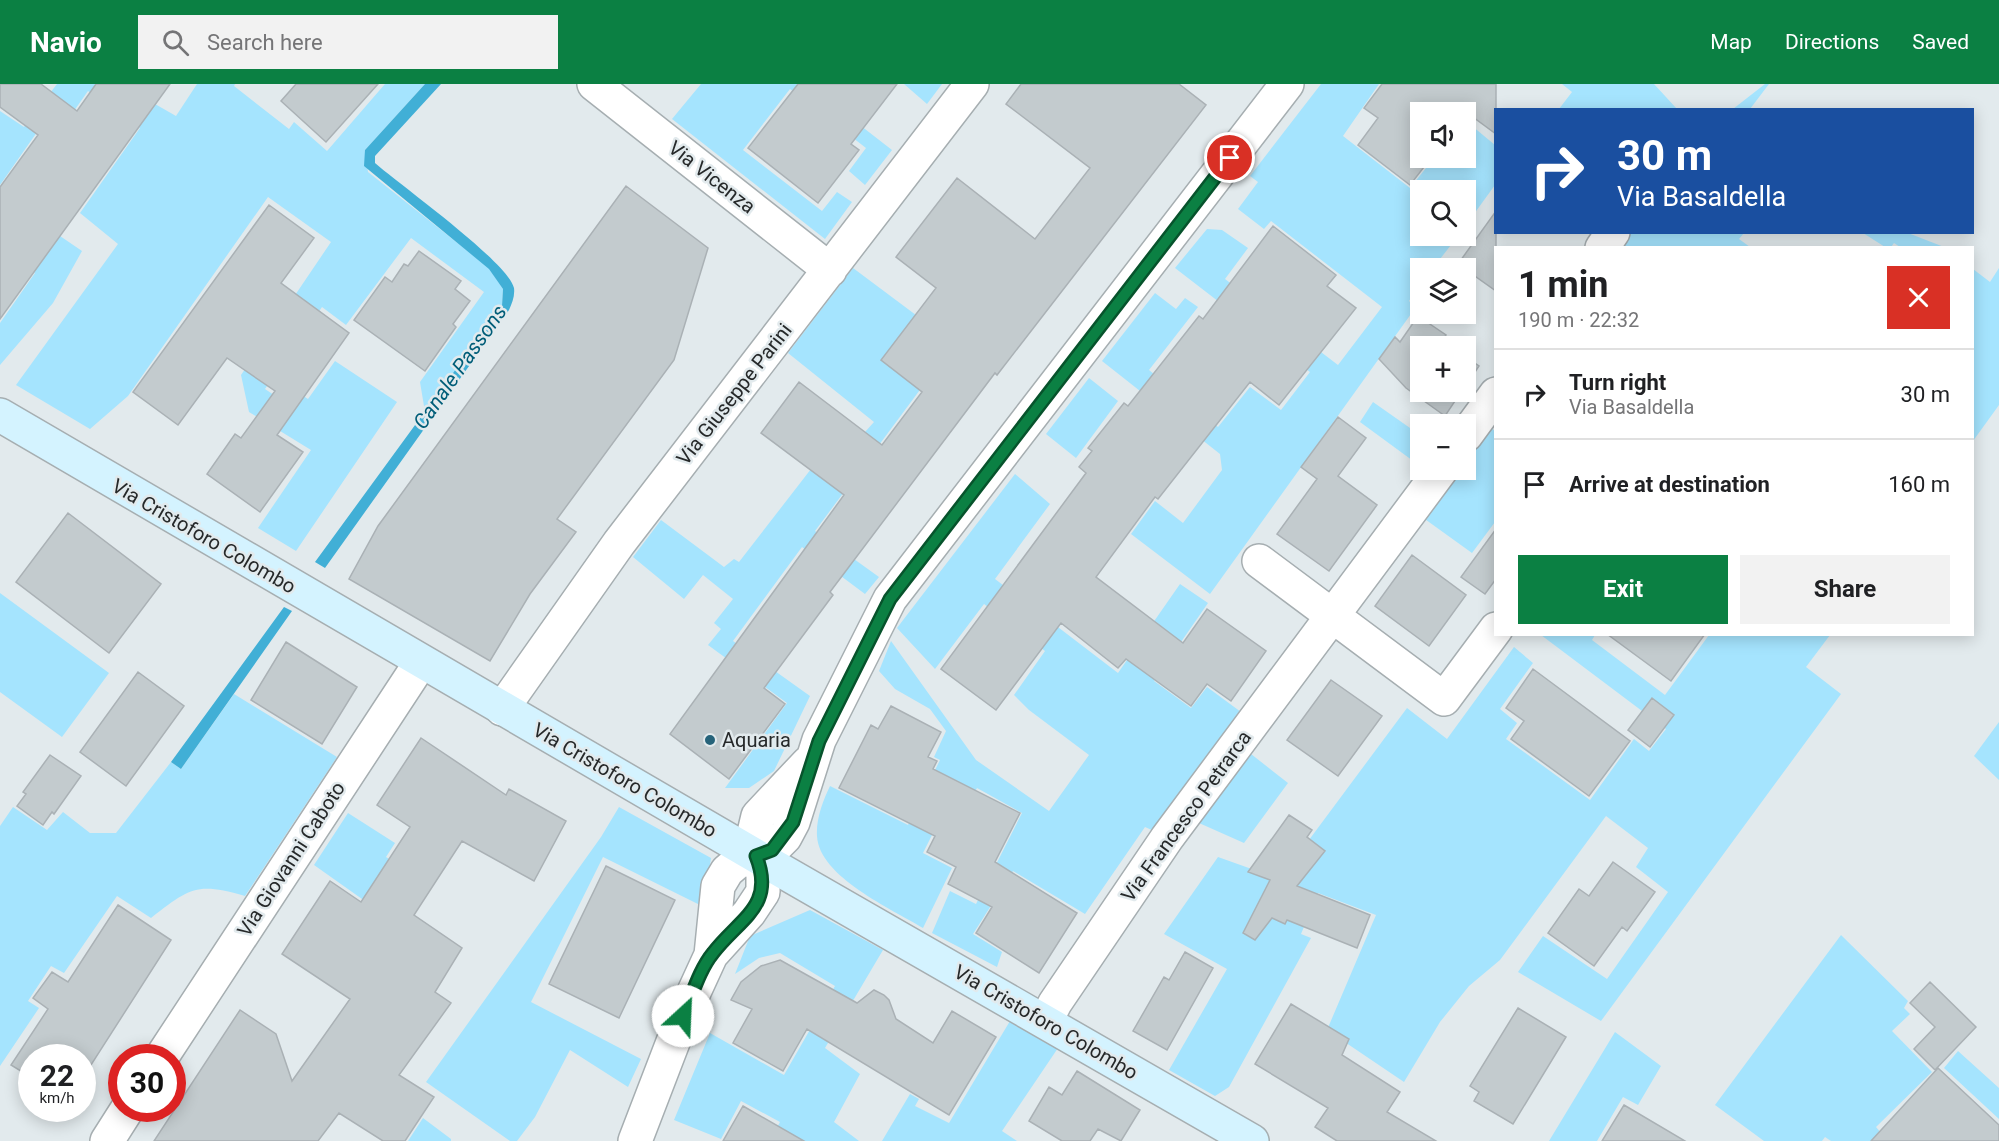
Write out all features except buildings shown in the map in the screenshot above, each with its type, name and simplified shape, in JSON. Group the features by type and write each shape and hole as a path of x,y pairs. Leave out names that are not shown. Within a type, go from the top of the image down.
{"main road":[{"name":"Via Cristoforo Colombo","path":"0,416 502,709 1252,1141"}],"street":[{"name":"Via Vicenza","path":"594,84 831,270"},
{"name":"Via Giuseppe Parini","path":"502,709 619,543 972,84"},
{"path":"635,1141 683,1016 711,955 749,913 763,892 763,874 756,856 753,837 758,816 811,761 890,599 1287,84"},
{"path":"1476,421 1494,397"},
{"name":"Via Francesco Petrarca","path":"1046,1021 1055,1003 1167,838 1334,617 1434,480"},
{"path":"1259,561 1444,699 1494,632"},
{"name":"Via Giovanni Caboto","path":"170,1044 421,662"},
{"path":"106,1141 119,1122"}],"shaded area":[{"path":"57,84 120,84 176,116 197,84 235,84 234,86 289,129 294,122 327,151 385,84 425,84 365,150 368,172 489,268 503,289 502,306 425,412 420,382 484,292 411,238 346,325 322,307 265,389 280,399 289,387 308,399 335,361 397,402 296,551 258,528 311,450 249,412 241,375 331,242 268,197 128,396 90,429 16,385 118,244 80,213 140,128 88,91 57,135 42,125 0,185 0,111 24,127"},
{"path":"701,84 807,84 892,150 865,185 849,171 866,148 790,89 743,150 822,211 837,192 852,202 825,239 672,119"},
{"path":"904,84 942,84 927,104"},
{"path":"1321,84 1379,84 1343,136 1410,188 1410,246 1450,246 1441,258 1410,258 1410,315 1210,594 1131,534 1155,501 1183,523 1222,470 1220,454 1102,361 1155,293 1176,309 1185,298 1198,307 1149,370 1218,427 1250,387 1281,410 1310,372 1175,268 1207,229 1222,230 1248,248 1225,279 1338,365 1382,307 1271,221 1264,229 1238,209 1258,182 1250,176"},
{"path":"1562,84 1654,84 1676,108 1560,108 1572,92"},
{"path":"1765,84 1769,84 1751,108 1734,108"},
{"path":"1476,129 1494,144 1494,186 1476,211 1476,180 1416,180 1426,168 1476,168"},
{"path":"0,195 82,251 53,303 0,365 0,323 35,273 0,248"},
{"path":"1627,234 1743,234 1739,239 1749,246 1618,246"},
{"path":"1865,234 1911,234 1941,246 1898,246 1894,243 1892,246 1883,246"},
{"path":"853,268 940,333 931,375 815,531 879,577 865,594 802,547 733,641 810,696 774,771 749,788 725,788 787,703 708,645 721,629 714,623 733,599 703,575 684,599 633,557 661,520 724,567 734,559 739,562 811,469 865,432 874,422 788,353"},
{"path":"1999,268 1999,405 1974,440 1974,270 1990,282"},
{"path":"1089,378 1118,401 1076,458 1046,434"},
{"path":"1373,402 1410,428 1410,459 1360,422"},
{"path":"1488,426 1494,430 1494,523 1472,553 1422,517 1450,480 1476,480 1476,443"},
{"path":"1015,474 1050,504 995,579 1118,673 1180,584 1208,603 1154,681 1191,708 1207,687 1241,712 1154,831 1145,827 1085,914 1013,871 973,934 1002,952 997,967 932,933 950,891 976,904 1022,813 977,788 965,811 948,803 923,853 952,868 923,928 876,901 843,878 830,865 821,851 817,829 820,810 830,786 908,825 940,760 934,757 946,731 930,709 895,689 879,671 891,641 976,760 1049,811 1089,755 1029,710 1014,695 1045,651 984,604 935,669 897,628"},
{"path":"0,593 109,673 62,737 0,692"},
{"path":"1542,636 1594,636 1592,640 1665,695 1708,636 1829,636 1806,667 1841,694 1601,1021 1518,972 1543,936 1607,979 1668,892 1636,867 1648,848 1606,816 1500,960 1469,986 1440,1022 1404,1082 1327,1030 1376,915 1318,893 1301,934 1311,938 1229,1087 1215,1096 1169,1070 1227,969 1164,934 1218,857 1280,879 1407,708 1447,739 1514,647 1533,663 1500,709 1517,723 1506,739 1590,800 1634,739 1649,751 1666,729"},
{"path":"234,694 337,757 245,896 215,889 194,891 175,900 151,918 117,896 64,973 51,966 28,1001 39,1008 0,1066 0,826 13,807 47,830 63,812 90,833 116,833 171,762 181,769"},
{"path":"1999,722 1999,780 1974,756"},
{"path":"1251,754 1288,783 1244,843 1199,823"},
{"path":"619,807 711,858 704,907 603,857 531,1002 641,1059 628,1087 570,1050 535,1117 517,1141 510,1141 426,1082 601,837"},
{"path":"348,813 395,843 386,857 431,886 403,928 314,865"},
{"path":"810,910 883,950 825,1048 860,1074 834,1122 859,1141 770,1141 780,1122 741,1101 721,1139 674,1120 710,1033 784,1075 835,986 780,953 759,958 735,974 750,936"},
{"path":"1841,935 1908,1001 1904,1008 1910,1014 1892,1031 1932,1072 1876,1127 1882,1134 1876,1141 1831,1141 1825,1137 1822,1141 1764,1141 1715,1105"},
{"path":"1010,1021 1058,1048 1002,1131 1017,1141 882,1141 910,1094 919,1099 915,1106 949,1123"},
{"path":"1615,1032 1661,1066 1638,1105 1623,1097 1597,1141 1549,1141"},
{"path":"1958,1051 1999,1088 1999,1119 1944,1068"},
{"path":"423,1118 451,1139 451,1141 408,1141"}],"water":[{"name":"Canale Passons","path":"425,84 441,84 375,156 375,163 452,224 493,261 507,276 514,288 514,297 509,310 325,568 315,562 502,306 503,289 489,269 364,166 365,150"},
{"path":"284,607 292,611 181,769 171,762"}],"place":[{"name":"Aquaria","path":"710,740"}],"route":[{"path":"683,1016 711,955 749,913 763,892 763,874 756,856 772,850 784,837 793,822 819,741 890,599 1230,158"}]}
